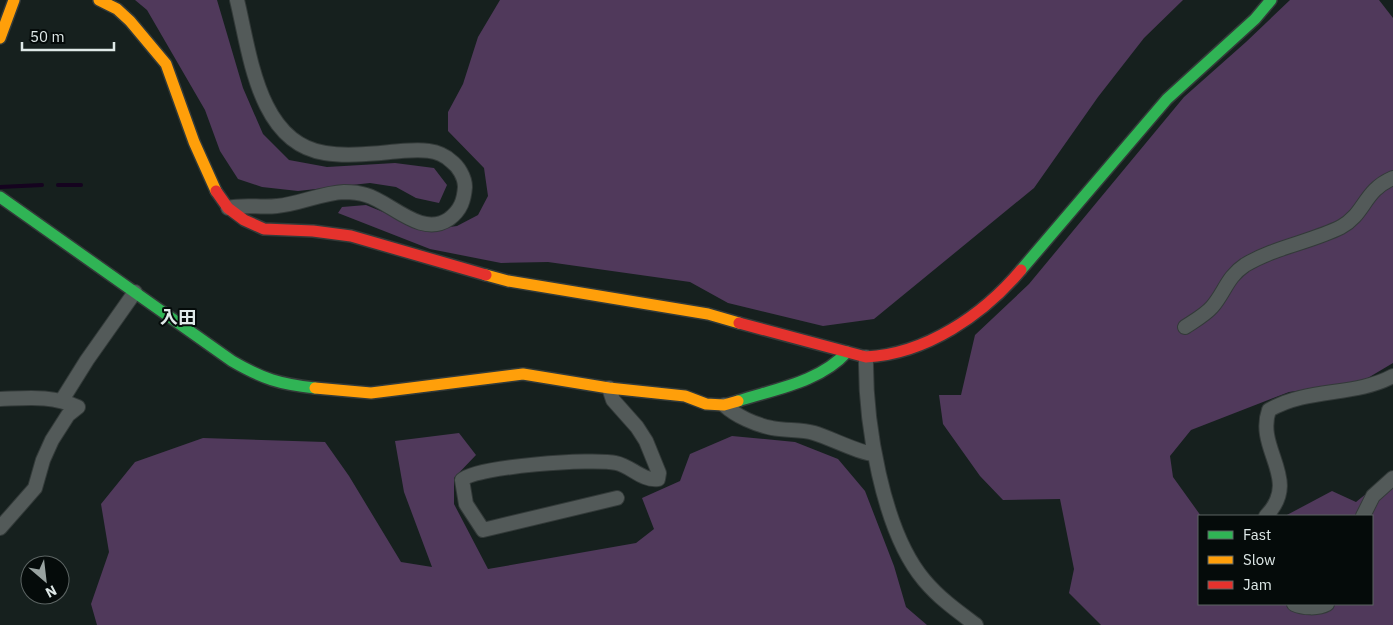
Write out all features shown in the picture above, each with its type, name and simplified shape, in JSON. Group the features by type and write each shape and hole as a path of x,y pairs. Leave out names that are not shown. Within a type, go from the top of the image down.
{"main road":[{"path":"0,38 14,0"},
{"path":"99,0 117,9 130,20 166,64 194,142 218,195 228,208 244,220 264,229 313,231 351,236 508,281 674,307 866,357 887,356 925,343 961,324 1008,286 1167,99 1255,19 1271,0"},
{"path":"0,198 232,361 278,383 371,393 424,388 523,374 609,388 684,396 706,404 724,405 803,381 837,363 847,352"}],"street":[{"path":"228,208 241,205 276,206 344,192 367,195 414,221 433,224 446,221 456,214 464,200 465,183 457,166 444,154 423,150 325,153 304,147 290,137 265,106 237,0"},
{"path":"1185,328 1212,306 1229,278 1246,265 1342,226 1356,215 1371,192 1380,184 1393,178"},
{"path":"62,400 87,360 135,292"},
{"path":"866,357 866,376 875,454 893,523 909,558 922,579 937,596 976,625"},
{"path":"1267,515 1280,496 1280,478 1266,437 1265,422 1269,410 1286,400 1327,391 1363,388 1393,376"},
{"path":"609,388 613,400 637,427 646,441 659,473 658,479 642,476 617,463 566,462 481,472 466,476 462,480 466,504 482,530 617,498"},
{"path":"0,399 48,397 62,400 78,407 68,415 52,440 35,488 0,528"},
{"path":"724,405 733,413 771,428 811,432 842,442 866,454 875,454"},
{"path":"1363,515 1374,496 1393,478"},
{"path":"1297,605 1302,607 1326,605"}],"shaded area":[{"path":"135,0 217,0 243,88 263,134 289,160 327,167 395,163 434,168 447,185 439,203 416,198 396,187 370,183 298,191 262,187 238,179 220,151 205,110 147,10"},
{"path":"500,0 1183,0 1144,38 1098,97 1034,188 874,319 823,326 728,303 690,282 548,262 501,263 430,249 338,213 342,207 366,205 427,230 457,226 478,215 488,196 484,168 448,131 448,112 463,84 478,37"},
{"path":"1290,0 1379,0 1393,18 1393,363 1361,382 1289,392 1191,430 1170,456 1173,477 1200,515 1198,515 1198,605 1373,605 1373,515 1287,515 1332,491 1356,502 1393,472 1393,625 1101,625 1069,593 1074,569 1060,499 1003,500 980,476 943,424 939,395 961,395 975,335 1029,284 1184,97"},
{"path":"459,433 476,455 454,478 454,504 488,569 636,543 654,529 642,498 680,481 690,454 732,436 795,442 838,459 865,491 894,566 906,607 927,625 97,625 91,604 109,552 101,504 135,462 203,438 325,442 349,476 401,562 432,567 404,492 395,441"}],"waterway":[{"path":"0,187 42,185"},
{"path":"58,185 81,185"}],"traffic: fast":[{"path":"1021,270 1167,99 1255,19 1271,0"},
{"path":"0,197 232,361 272,380 315,388"},
{"path":"738,401 810,378 824,371 847,352"}],"traffic: slow":[{"path":"0,38 14,0"},
{"path":"99,0 117,9 130,21 166,64 194,142 216,191"},
{"path":"486,275 508,281 708,314 739,323"},
{"path":"315,388 371,393 523,374 609,388 685,396 706,404 724,405 738,401"}],"traffic: jam":[{"path":"216,191 228,208 244,220 264,229 313,231 351,236 486,275"},
{"path":"739,323 866,357 888,354 931,340 952,329 971,317 989,302 1021,270"}],"district":[{"name":"入田","path":"178,317"}]}
